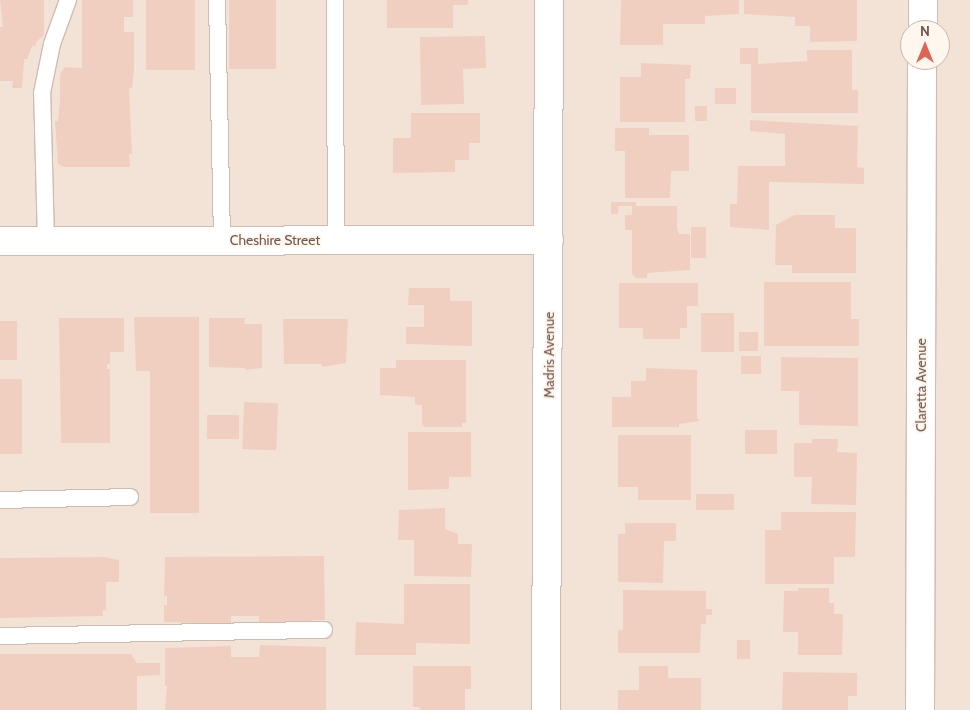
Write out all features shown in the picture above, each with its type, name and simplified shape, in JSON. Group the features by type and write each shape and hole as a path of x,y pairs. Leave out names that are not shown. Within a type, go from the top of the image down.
{"street":[{"name":"Madris Avenue","path":"546,710 549,0"},
{"path":"923,0 923,20"},
{"name":"Claretta Avenue","path":"920,710 922,70"},
{"name":"Cheshire Street","path":"0,241 549,240"}],"lane":[{"path":"46,241 42,93 52,44 68,0"},
{"path":"217,0 222,240"},
{"path":"335,0 336,240"},
{"path":"0,500 130,496"},
{"path":"0,636 324,630"}],"shaded area":[{"path":"0,0 970,0 970,710 0,710"}],"building":[{"path":"0,0 44,0 44,35 36,42 36,46 32,46 27,59 24,59 22,88 12,88 13,81 0,81 0,27 3,27"},
{"path":"82,0 133,0 133,17 124,17 124,32 134,32 134,70 132,88 129,88 132,154 129,154 130,167 64,167 58,164 55,121 58,121 60,74 65,67 82,68"},
{"path":"146,0 195,0 195,70 146,70"},
{"path":"229,0 276,0 276,69 229,69"},
{"path":"387,0 468,0 468,5 453,5 453,28 387,28"},
{"path":"621,0 739,0 739,14 705,16 705,24 663,24 663,45 620,45"},
{"path":"744,0 857,0 857,41 810,42 810,26 795,26 795,17 744,14"},
{"path":"485,36 486,68 463,69 464,104 421,105 420,37"},
{"path":"740,48 758,48 758,64 807,61 807,50 852,50 852,90 858,90 858,113 751,113 751,64 740,64"},
{"path":"641,63 691,65 690,79 685,79 685,122 620,122 620,77 641,77"},
{"path":"715,88 736,88 736,104 715,104"},
{"path":"695,106 707,106 707,121 695,121"},
{"path":"411,113 480,113 480,143 469,143 469,160 455,160 455,172 393,173 393,138 411,138"},
{"path":"750,120 858,126 857,167 864,168 864,184 769,182 769,230 730,227 730,204 737,204 738,166 785,166 785,134 750,131"},
{"path":"615,128 649,128 649,135 689,135 689,171 671,171 670,198 625,198 625,151 615,151"},
{"path":"611,202 636,202 636,206 677,206 677,228 679,234 690,234 690,270 647,273 647,278 636,278 632,274 632,230 625,230 625,215 632,215 632,206 618,206 618,214 611,214"},
{"path":"794,215 835,215 835,228 856,228 856,273 792,273 792,265 775,265 776,225"},
{"path":"691,227 706,227 706,258 691,258"},
{"path":"764,282 851,282 851,319 859,319 859,346 764,346"},
{"path":"619,283 698,283 698,306 687,306 687,328 680,328 680,339 643,339 643,328 619,328"},
{"path":"409,288 450,288 450,301 472,301 472,346 406,344 406,327 424,327 424,305 408,305"},
{"path":"701,313 734,313 734,352 701,352"},
{"path":"134,317 199,317 199,513 150,513 150,371 136,371"},
{"path":"59,318 124,318 124,352 110,352 110,364 107,364 107,369 110,369 110,443 61,443"},
{"path":"209,318 245,318 244,324 262,324 262,368 245,370 245,368 209,367"},
{"path":"283,319 348,319 346,363 322,367 322,364 284,364"},
{"path":"0,321 17,321 17,360 0,360"},
{"path":"739,332 758,332 758,351 739,351"},
{"path":"741,356 761,356 761,374 741,374"},
{"path":"781,357 858,358 858,426 799,425 799,391 781,391"},
{"path":"396,360 466,360 466,423 462,423 462,427 425,427 422,424 422,405 415,405 415,397 380,395 380,368 396,368"},
{"path":"646,368 697,370 697,418 700,421 679,424 679,427 612,427 612,397 631,397 631,381 646,381"},
{"path":"0,379 22,379 22,454 0,454"},
{"path":"244,402 278,403 276,450 242,449"},
{"path":"207,415 239,415 239,439 207,439"},
{"path":"745,430 777,430 777,454 745,454"},
{"path":"408,432 471,432 471,477 449,477 449,489 408,490"},
{"path":"618,435 691,435 691,500 638,500 638,487 618,487"},
{"path":"812,439 838,439 837,452 857,453 856,505 811,504 812,477 794,477 794,443 812,443"},
{"path":"696,494 734,494 734,510 696,510"},
{"path":"445,508 445,529 458,534 458,544 472,544 471,577 414,576 414,540 398,540 399,510"},
{"path":"781,512 856,512 855,557 834,557 834,584 765,584 765,530 781,530"},
{"path":"625,523 676,523 676,541 664,541 663,583 618,582 618,534 625,534"},
{"path":"324,556 325,620 259,623 259,616 231,616 231,624 164,622 164,605 167,605 167,596 164,596 165,557"},
{"path":"104,557 119,560 119,582 106,582 106,610 103,610 103,616 0,618 0,558"},
{"path":"404,584 470,584 470,644 416,643 416,655 355,655 356,622 404,624"},
{"path":"798,588 829,588 829,603 834,603 834,614 843,614 842,655 798,655 798,632 783,632 784,591 798,591"},
{"path":"623,590 706,591 706,609 712,609 712,615 706,615 706,624 701,624 700,653 618,653 618,630 623,630"},
{"path":"737,640 750,640 750,659 737,659"},
{"path":"260,645 326,647 326,710 165,710 167,686 165,686 165,648 231,646 231,657 259,657"},
{"path":"0,654 131,654 137,663 160,663 160,675 137,676 137,710 0,710"},
{"path":"413,666 471,666 471,689 465,689 465,710 420,710 420,707 413,707"},
{"path":"639,666 668,666 668,678 701,678 701,710 618,710 618,690 639,690"},
{"path":"783,672 857,673 857,696 848,696 848,710 782,710"}]}
